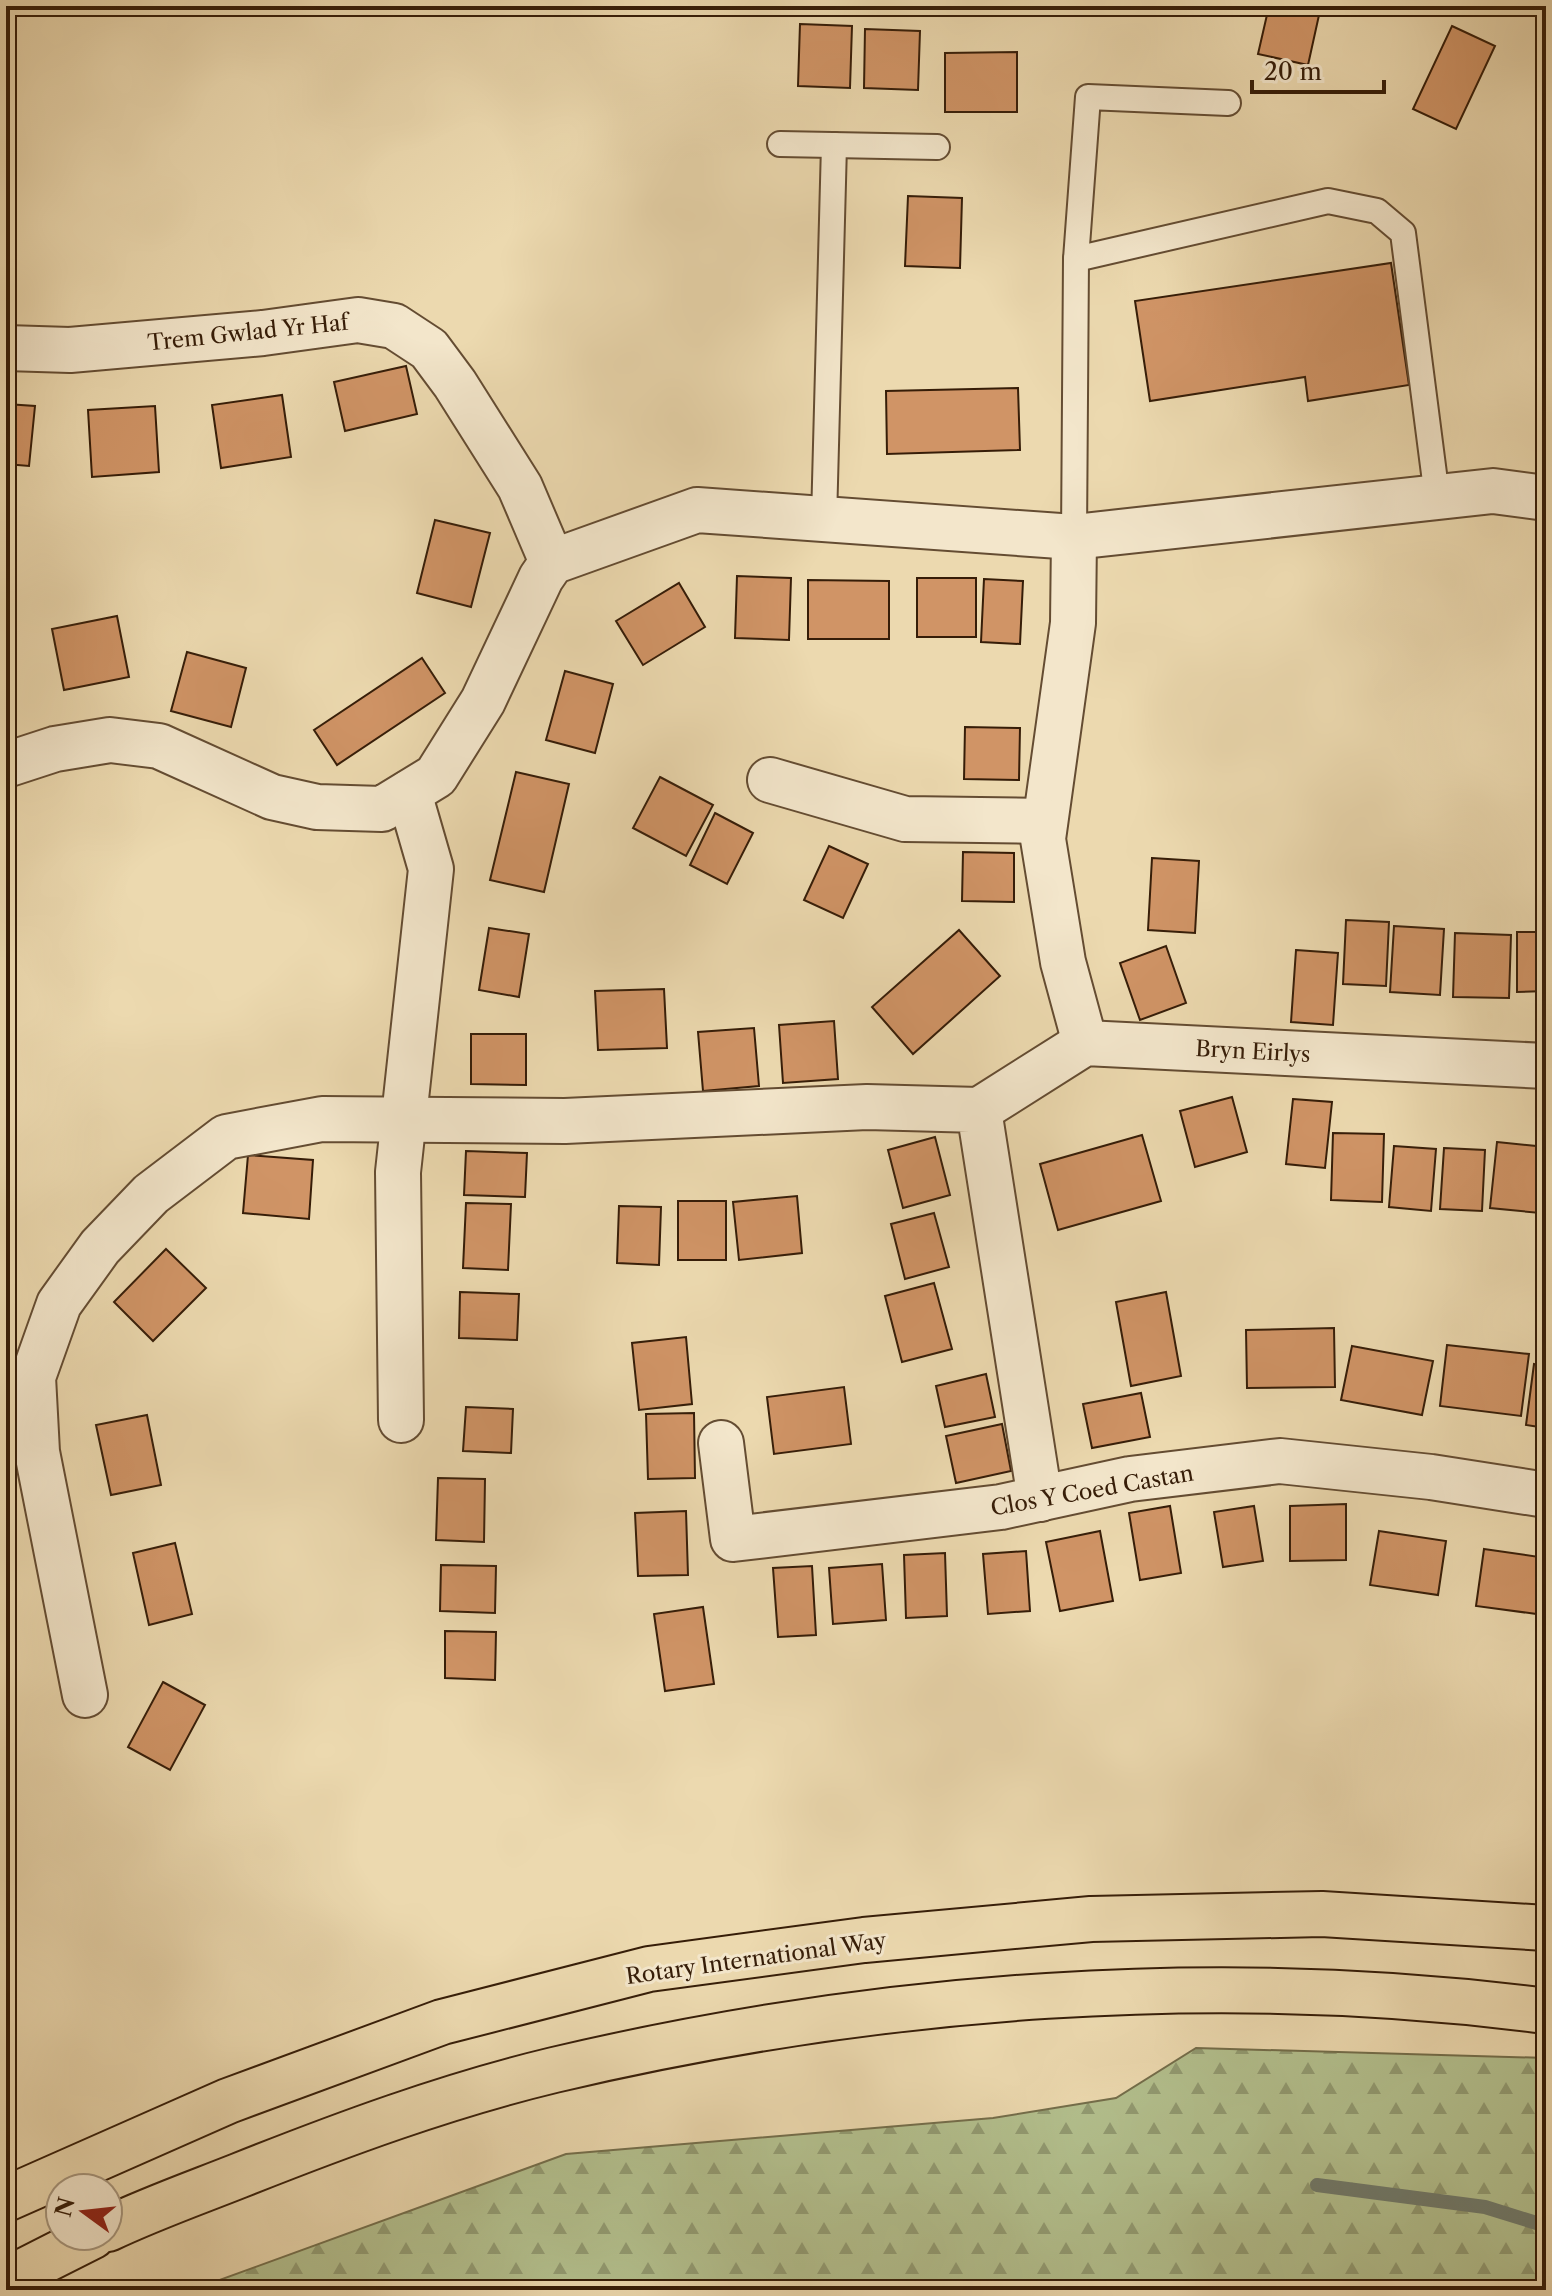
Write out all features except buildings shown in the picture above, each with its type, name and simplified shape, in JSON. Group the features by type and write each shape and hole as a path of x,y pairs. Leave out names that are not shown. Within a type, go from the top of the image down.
{"main road":[{"name":"Rotary International Way","path":"6,2199 228,2101 442,2022 649,1969 864,1940 1091,1919 1322,1914 1546,1928"},
{"path":"124,2223 359,2128 551,2071 755,2028 982,2000 1177,1990 1369,1995 1546,2011"},
{"path":"6,2280 61,2252"}],"street":[{"name":"Trem Gwlad Yr Haf","path":"6,348 70,350 263,333 358,320 394,326 429,349 455,384 520,487 552,562"},
{"path":"6,765 55,749 110,740 159,746 272,797 317,807 382,809 436,776 476,713 541,578 552,562 697,510 1074,537 1493,491 1546,498"},
{"path":"85,1695 37,1452 33,1377 59,1304 100,1247 151,1194 226,1137 322,1119 565,1121 867,1107 979,1110 1085,1043 1063,962 1043,839 1073,623 1074,537"},
{"path":"770,780 905,819 1045,821"},
{"path":"401,1420 398,1172 431,869 409,793"},
{"name":"Bryn Eirlys","path":"1085,1043 1546,1066"},
{"path":"979,1110 1040,1499"},
{"name":"Clos Y Coed Castan","path":"721,1443 733,1539 1001,1507 1130,1479 1280,1461 1431,1477 1546,1495"}],"lane":[{"path":"1074,537 1076,259 1088,97 1228,103"},
{"path":"780,144 937,147"},
{"path":"824,520 834,145"},
{"path":"1076,259 1328,201 1377,211 1403,233 1437,497"}],"green space":[{"path":"1196,2048 1546,2058 1546,2290 192,2290 566,2154 993,2118 1116,2098"}],"waterway":[{"path":"1317,2185 1485,2207 1546,2226"}]}
